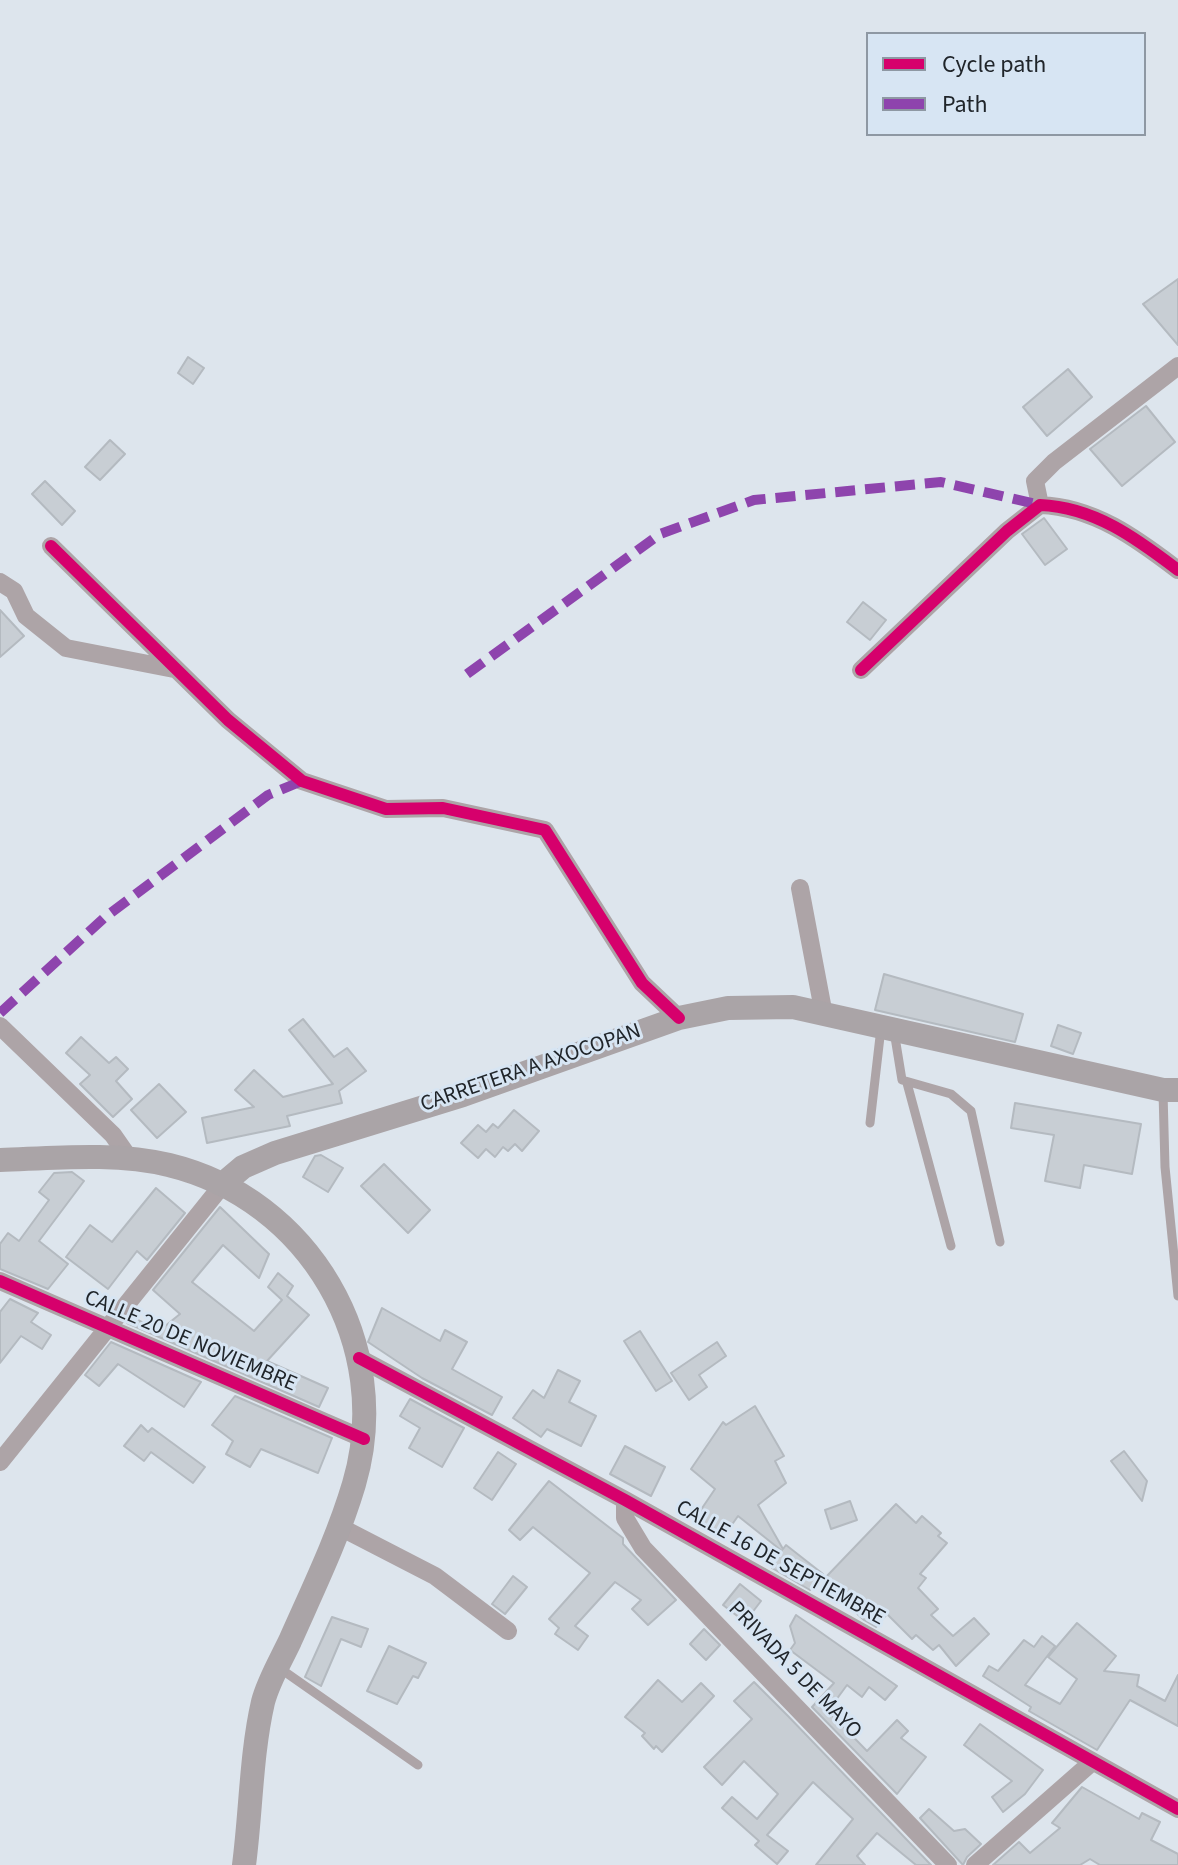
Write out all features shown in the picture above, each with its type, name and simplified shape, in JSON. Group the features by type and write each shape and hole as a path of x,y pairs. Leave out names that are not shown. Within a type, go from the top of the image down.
{"main road":[{"name":"CARRETERA A AXOCOPAN","path":"224,1183 243,1167 275,1153 463,1095 679,1018 728,1008 793,1007 1170,1090"},
{"path":"0,1160 129,1158 170,1165 224,1183 263,1207 309,1251 342,1309 359,1358 364,1439 340,1527 263,1701 244,1865"}],"street":[{"path":"1040,505 1035,481 1054,462 1178,366"},
{"path":"861,670 1007,531 1040,505 1066,506 1127,531 1178,570"},
{"path":"51,546 174,669 302,781 386,809 443,808 545,830 642,983 679,1018"},
{"path":"0,582 14,591 26,616 66,648 174,669"},
{"path":"800,888 824,1015"},
{"path":"0,1026 113,1135 129,1158"},
{"path":"0,1462 224,1183"},
{"name":"CALLE 20 DE NOVIEMBRE","path":"0,1281 364,1439"},
{"name":"CALLE 16 DE SEPTIEMBRE","path":"359,1358 625,1500 1178,1809"},
{"name":"PRIVADA 5 DE MAYO","path":"625,1500 625,1518 643,1548 948,1865"},
{"path":"340,1527 435,1576 508,1631"},
{"path":"975,1865 1091,1763"}],"lane":[{"path":"887,1029 900,1075 907,1083 951,1246"},
{"path":"870,1123 887,1029"},
{"path":"907,1083 951,1094 971,1111 1000,1242"},
{"path":"1170,1090 1165,1167 1178,1296"},
{"path":"278,1667 418,1765"}],"building":[{"path":"1178,279 1178,345 1143,304"},
{"path":"188,357 204,368 193,384 178,373"},
{"path":"1068,369 1092,397 1047,436 1023,407"},
{"path":"1146,406 1175,442 1122,486 1090,449"},
{"path":"110,440 125,454 100,480 85,467"},
{"path":"45,481 75,511 62,525 32,494"},
{"path":"1044,518 1067,549 1045,565 1022,534"},
{"path":"863,602 886,620 870,640 847,622"},
{"path":"0,610 24,636 0,657"},
{"path":"884,974 1023,1014 1015,1042 875,1010"},
{"path":"303,1019 334,1057 347,1048 366,1071 339,1091 342,1103 287,1116 290,1126 207,1143 202,1118 254,1107 235,1090 254,1070 283,1097 333,1084 289,1030"},
{"path":"1058,1025 1081,1033 1073,1054 1051,1046"},
{"path":"81,1037 109,1063 116,1057 128,1069 116,1081 132,1099 113,1117 80,1084 90,1075 66,1053"},
{"path":"159,1084 186,1112 157,1138 131,1110"},
{"path":"1015,1103 1141,1124 1132,1174 1084,1165 1080,1188 1045,1181 1054,1135 1011,1128"},
{"path":"514,1110 539,1131 522,1151 515,1144 508,1151 503,1147 495,1157 486,1149 478,1158 461,1143 478,1125 486,1132 493,1124 498,1128"},
{"path":"321,1155 343,1168 328,1192 303,1177 315,1156"},
{"path":"384,1164 430,1210 408,1233 361,1186"},
{"path":"72,1172 84,1181 39,1241 68,1264 48,1289 0,1269 0,1244 8,1233 19,1241 49,1200 39,1192 54,1173"},
{"path":"156,1188 185,1213 147,1260 137,1251 108,1289 66,1257 90,1225 112,1242"},
{"path":"220,1207 269,1254 259,1278 223,1245 192,1282 254,1331 282,1300 268,1287 278,1273 293,1286 287,1296 309,1315 267,1361 328,1388 319,1407 127,1323 132,1317 159,1331 180,1314 153,1290"},
{"path":"10,1299 38,1313 31,1322 51,1335 42,1349 21,1336 0,1363 0,1312"},
{"path":"382,1308 440,1341 445,1330 467,1342 452,1369 502,1397 492,1415 422,1378 368,1342"},
{"path":"640,1331 672,1381 656,1391 624,1341"},
{"path":"111,1342 201,1382 184,1407 118,1364 99,1386 85,1375"},
{"path":"717,1342 726,1356 699,1375 707,1387 689,1400 671,1373"},
{"path":"558,1370 580,1381 569,1402 596,1416 581,1446 547,1429 541,1437 513,1418 533,1390 544,1398"},
{"path":"235,1396 332,1438 318,1473 261,1449 250,1467 226,1454 233,1441 212,1425"},
{"path":"410,1399 464,1428 442,1467 409,1448 420,1428 400,1416"},
{"path":"755,1406 784,1456 775,1461 786,1483 758,1505 783,1549 786,1545 823,1574 810,1590 772,1568 782,1551 738,1516 724,1536 694,1520 715,1489 691,1469 723,1422 726,1425"},
{"path":"141,1425 148,1432 152,1428 205,1467 193,1483 151,1452 144,1461 124,1446"},
{"path":"625,1446 665,1467 651,1496 610,1474"},
{"path":"1124,1451 1147,1481 1142,1501 1111,1461"},
{"path":"498,1452 516,1464 492,1500 474,1488"},
{"path":"549,1481 623,1538 623,1544 676,1600 648,1625 632,1609 641,1600 615,1582 575,1626 588,1636 578,1650 555,1634 559,1628 549,1619 590,1573 533,1527 520,1540 509,1530"},
{"path":"850,1501 857,1520 831,1529 825,1510"},
{"path":"896,1504 916,1523 922,1516 947,1543 920,1574 926,1578 918,1588 938,1609 931,1615 953,1636 974,1618 989,1634 956,1666 939,1645 933,1650 916,1635 912,1639 887,1614 876,1627 864,1620 844,1602 850,1594 826,1577"},
{"path":"513,1576 527,1587 505,1614 492,1604"},
{"path":"740,1584 761,1601 745,1622 723,1605"},
{"path":"796,1615 897,1686 885,1700 869,1687 862,1697 847,1685 828,1711 867,1751 897,1720 908,1731 901,1738 926,1757 897,1794 812,1707 834,1683 790,1650 795,1643 790,1626"},
{"path":"332,1617 368,1629 361,1647 341,1639 321,1686 305,1677"},
{"path":"1077,1623 1116,1656 1104,1671 1139,1675 1137,1686 1165,1701 1178,1675 1178,1726 1130,1700 1097,1750 1029,1711 1031,1707 983,1676 989,1666 998,1671 1024,1640 1034,1647 1042,1636 1055,1646 1025,1685 1060,1704 1077,1679 1048,1657"},
{"path":"704,1629 720,1645 706,1660 690,1644"},
{"path":"389,1646 426,1663 418,1678 413,1676 397,1704 367,1691"},
{"path":"658,1680 682,1702 701,1683 714,1696 662,1752 656,1746 654,1749 642,1736 645,1733 625,1717"},
{"path":"754,1682 931,1865 916,1865 877,1833 857,1856 865,1865 816,1865 853,1819 813,1782 767,1835 788,1851 777,1864 755,1845 759,1841 722,1808 732,1797 757,1819 778,1794 744,1761 722,1785 704,1767 752,1719 734,1701"},
{"path":"980,1724 1043,1770 1025,1794 1003,1812 992,1797 1012,1781 964,1745"},
{"path":"1082,1787 1139,1819 1142,1813 1160,1822 1151,1840 1178,1854 1178,1865 1100,1865 1090,1859 1080,1865 993,1865 1019,1842 1030,1853 1060,1828 1052,1823"},
{"path":"929,1809 954,1831 965,1829 981,1844 963,1865 920,1818"}],"marked path":[{"path":"467,674 660,534 754,500 941,482 1040,505"},
{"path":"0,1013 104,918 268,795 302,781"}],"cycle path":[{"path":"861,670 1007,531 1040,505 1078,512 1114,526 1178,570"},
{"path":"51,546 228,720 302,781 386,809 443,808 545,830 642,983 679,1018"},
{"path":"0,1281 364,1439"},
{"path":"359,1358 625,1500 1178,1809"}]}
